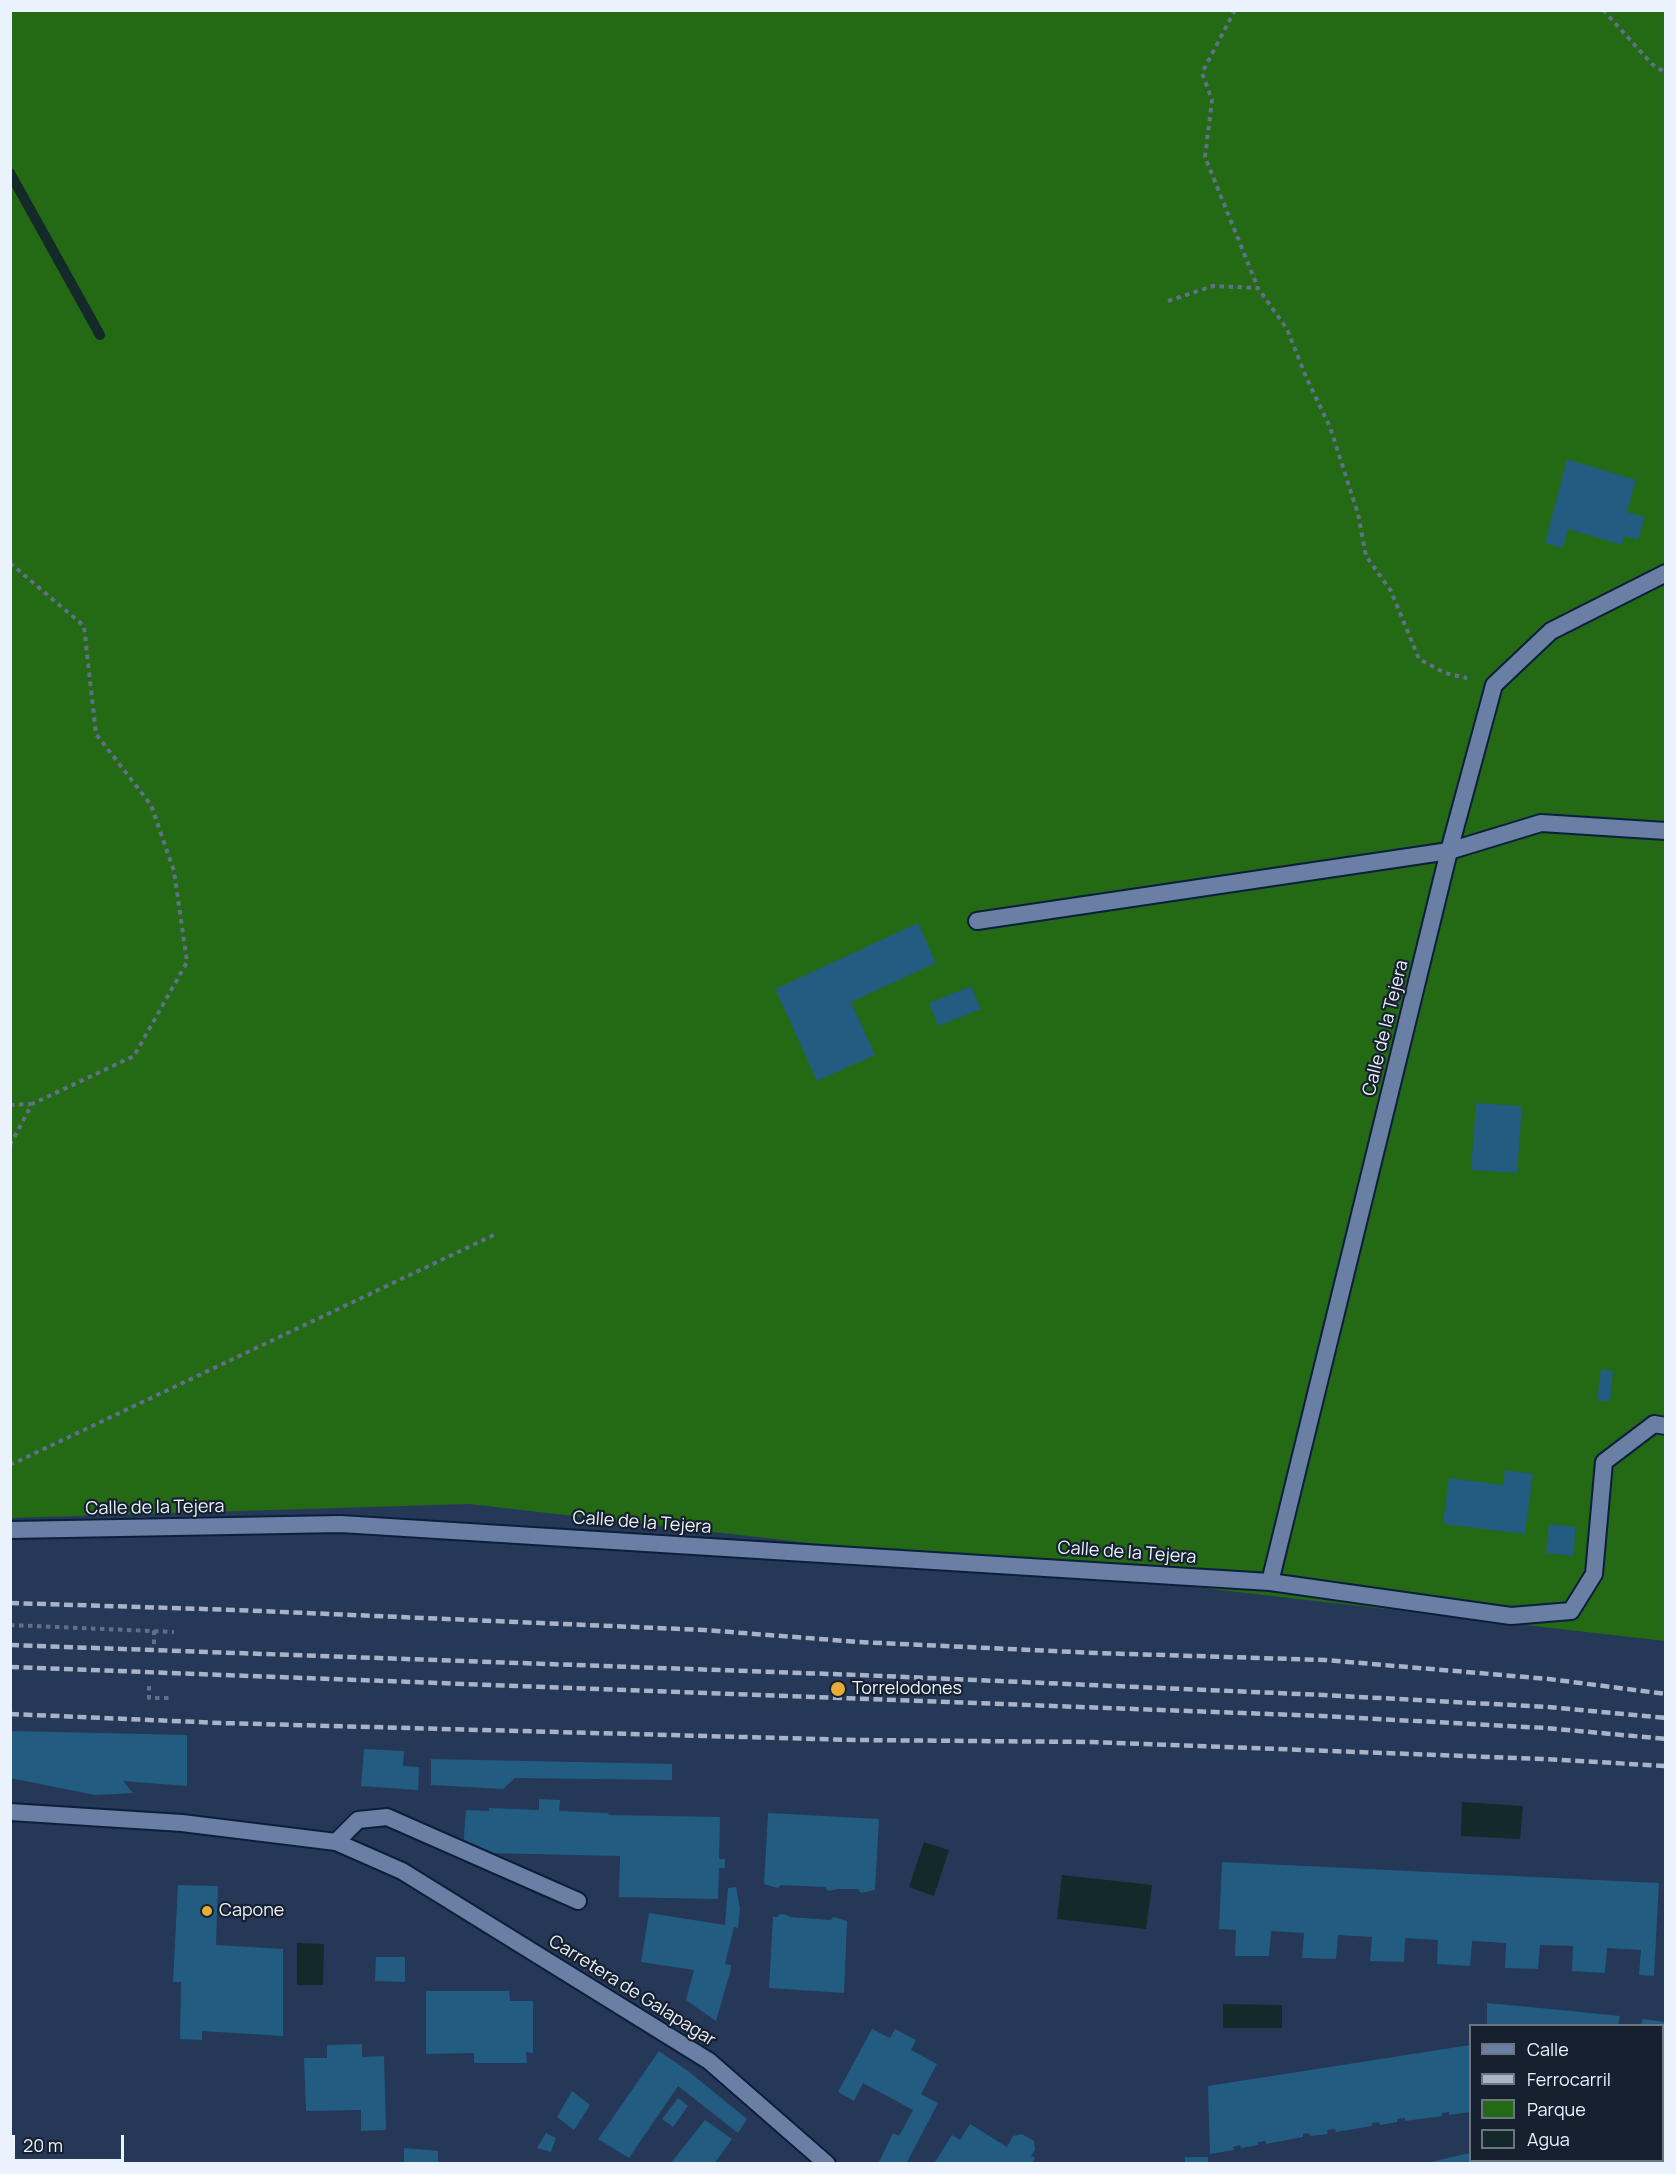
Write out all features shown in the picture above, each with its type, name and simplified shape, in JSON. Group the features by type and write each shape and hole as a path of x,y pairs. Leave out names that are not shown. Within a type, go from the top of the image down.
{"street":[{"path":"1494,685 1551,631 1665,573"},
{"name":"Calle de la Tejera","path":"1270,1582 1449,851 1494,685"},
{"path":"977,921 1449,851 1541,823 1665,831"},
{"name":"Calle de la Tejera","path":"10,1530 341,1524 1270,1582 1511,1616 1571,1611 1594,1574 1604,1462 1654,1424 1665,1426"},
{"name":"Carretera de Galapagar","path":"10,1812 182,1823 336,1842 402,1871 709,2061 827,2163"},
{"path":"336,1842 358,1820 387,1818 578,1901"}],"path":[{"path":"1235,10 1202,73 1212,100 1205,157 1258,288 1287,329 1306,377 1330,427 1358,514 1366,556 1391,591 1419,659 1445,673 1494,685"},
{"path":"1603,10 1652,64 1665,73"},
{"path":"1168,301 1213,286 1258,288"},
{"path":"10,563 84,626 96,734 151,805 174,871 187,962 134,1056 32,1104 10,1106"},
{"path":"10,1145 32,1104"},
{"path":"10,1465 496,1234"},
{"path":"10,1625 174,1632"},
{"path":"154,1630 154,1644"},
{"path":"149,1686 149,1698 173,1698"}],"green space":[{"path":"10,11 1665,11 1665,1641 469,1504 11,1518"}],"water":[{"path":"1462,1802 1523,1806 1520,1839 1461,1836"},
{"path":"924,1842 949,1850 934,1896 909,1887"},
{"path":"1062,1875 1152,1885 1146,1929 1057,1919"},
{"path":"297,1943 324,1944 323,1985 297,1985"},
{"path":"1223,2004 1282,2005 1282,2028 1223,2028"}],"building":[{"path":"1567,459 1636,480 1627,512 1645,517 1638,540 1624,536 1622,545 1568,529 1563,548 1545,543"},
{"path":"918,923 936,963 851,1002 875,1055 817,1081 775,989"},
{"path":"971,986 981,1009 938,1026 929,1003"},
{"path":"1476,1103 1522,1106 1517,1173 1471,1170"},
{"path":"1601,1369 1613,1371 1610,1402 1597,1400"},
{"path":"1505,1470 1533,1474 1525,1534 1443,1524 1449,1478 1503,1485"},
{"path":"1549,1524 1576,1527 1573,1556 1546,1553"},
{"path":"10,1731 187,1735 187,1786 123,1781 133,1793 95,1795 10,1778"},
{"path":"364,1749 404,1751 403,1766 419,1767 418,1790 361,1786"},
{"path":"431,1759 672,1764 672,1780 515,1778 503,1789 431,1785"},
{"path":"539,1799 560,1800 559,1811 608,1813 609,1815 720,1817 719,1859 725,1859 725,1868 719,1868 718,1899 619,1897 620,1856 487,1853 487,1850 463,1849 466,1810 489,1811 489,1808 539,1810"},
{"path":"768,1813 879,1819 875,1890 861,1893 858,1889 828,1891 825,1887 781,1885 778,1888 764,1884"},
{"path":"1222,1862 1659,1883 1654,1976 1639,1975 1641,1950 1607,1948 1605,1973 1572,1971 1573,1946 1540,1945 1538,1969 1505,1968 1506,1943 1472,1941 1470,1966 1437,1964 1438,1940 1405,1938 1404,1962 1370,1961 1372,1937 1338,1935 1336,1959 1302,1958 1304,1933 1271,1931 1269,1956 1235,1956 1236,1930 1219,1929"},
{"path":"178,1885 218,1886 216,1945 283,1949 283,2036 202,2031 202,2040 180,2039 181,1982 173,1982"},
{"path":"736,1887 740,1909 738,1928 734,1927 725,1964 731,1965 730,1972 716,2021 686,2000 694,1970 641,1962 649,1913 725,1925 728,1888"},
{"path":"780,1914 790,1917 831,1920 833,1917 847,1921 844,1993 769,1988 773,1917"},
{"path":"376,1957 405,1957 405,1982 375,1981"},
{"path":"426,1991 509,1991 510,2001 533,2001 533,2053 526,2052 527,2063 474,2063 474,2053 426,2054"},
{"path":"1487,2003 1620,2016 1618,2024 1487,2024"},
{"path":"1642,2019 1666,2022 1666,2055 1664,2055 1664,2024 1641,2024"},
{"path":"872,2029 890,2038 895,2029 916,2040 911,2050 937,2064 921,2094 938,2103 906,2164 878,2164 893,2133 899,2136 913,2110 863,2083 854,2101 838,2092"},
{"path":"362,2044 362,2057 384,2056 386,2130 361,2131 361,2110 306,2111 304,2058 327,2058 327,2045"},
{"path":"1469,2045 1469,2112 1449,2115 1449,2112 1442,2113 1442,2116 1405,2121 1405,2118 1397,2119 1397,2122 1380,2125 1379,2122 1372,2123 1372,2126 1336,2132 1335,2129 1327,2130 1328,2134 1310,2136 1309,2133 1303,2134 1303,2137 1266,2144 1266,2141 1258,2142 1258,2145 1241,2148 1240,2145 1233,2147 1234,2150 1210,2154 1208,2086"},
{"path":"659,2051 688,2071 747,2119 738,2133 678,2086 629,2158 598,2139"},
{"path":"1664,2076 1666,2077 1666,2164 1631,2164 1631,2162 1664,2162"},
{"path":"572,2091 590,2105 574,2130 557,2117"},
{"path":"678,2098 688,2106 673,2127 662,2119"},
{"path":"705,2120 732,2139 714,2164 670,2164"},
{"path":"970,2124 1007,2147 1013,2136 1022,2134 1034,2141 1035,2150 1031,2156 1035,2158 1032,2164 935,2162 952,2135 960,2140"},
{"path":"546,2133 556,2138 551,2152 537,2148"},
{"path":"404,2148 438,2151 438,2164 404,2164"},
{"path":"1469,2153 1469,2162 1596,2162 1596,2164 1422,2164"},
{"path":"1185,2157 1208,2157 1208,2164 1185,2164"}],"waterway":[{"path":"10,173 100,335"}],"railway":[{"path":"10,1603 704,1630 859,1642 1096,1653 1325,1660 1549,1679 1666,1694"},
{"path":"10,1645 859,1675 1323,1695 1548,1707 1666,1718"},
{"path":"10,1667 1322,1716 1546,1728 1666,1739"},
{"path":"10,1714 221,1723 855,1740 1091,1742 1544,1759 1666,1766"}],"place":[{"name":"Torrelodones","path":"838,1689"},
{"name":"Capone","path":"207,1911"}]}
